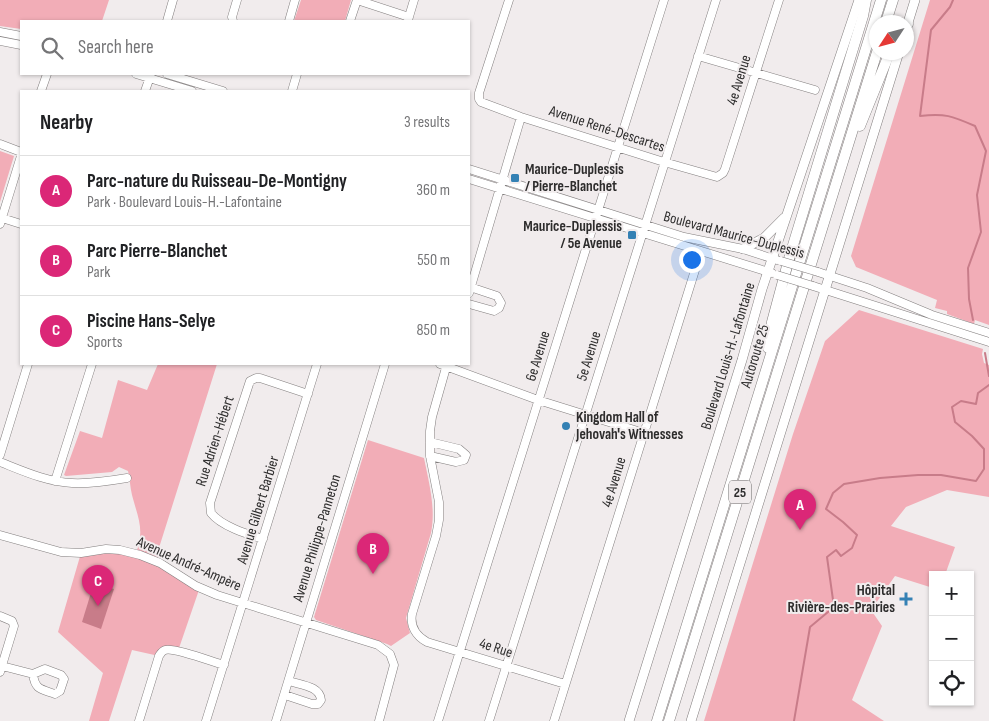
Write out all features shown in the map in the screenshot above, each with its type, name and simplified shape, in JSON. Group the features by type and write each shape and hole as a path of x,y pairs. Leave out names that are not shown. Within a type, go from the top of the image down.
{"highway":[{"path":"760,389 772,322 780,290 863,16 866,0"},
{"name":"Autoroute 25","path":"657,721 882,0"},
{"path":"888,15 893,0"},
{"name":"Autoroute 25","path":"669,721 875,60"},
{"path":"840,173 887,60"}],"main road":[{"name":"Boulevard Louis-H.-Lafontaine","path":"629,721 742,360 777,260 786,216 860,0"},
{"path":"910,15 915,0"},
{"path":"691,721 896,60"},
{"path":"742,249 763,239 786,216"}],"street":[{"path":"167,20 173,0"},
{"path":"233,20 237,0"},
{"path":"289,20 295,0"},
{"path":"350,20 357,0 408,19 414,0"},
{"name":"Avenue René-Descartes","path":"508,0 479,93 479,99 484,104 712,176 720,175 725,169"},
{"name":"6e Avenue","path":"438,721 664,0"},
{"name":"5e Avenue","path":"489,721 716,0"},
{"name":"4e Avenue","path":"725,169 779,0"},
{"path":"0,32 20,36"},
{"path":"0,41 20,45"},
{"path":"698,56 815,90"},
{"path":"41,90 47,75"},
{"path":"170,75 220,90"},
{"path":"292,90 297,75"},
{"path":"145,90 150,76 189,90"},
{"path":"470,304 494,311 499,308 501,303 497,296 470,290 475,257 521,116"},
{"path":"0,144 20,152"},
{"path":"20,159 1,221 20,224"},
{"name":"Boulevard Maurice-Duplessis","path":"470,168 684,237 742,249 818,272 867,288 924,312 989,333"},
{"name":"Boulevard Maurice-Duplessis","path":"470,179 989,342"},
{"name":"4e Avenue","path":"554,721 701,251"},
{"path":"0,455 28,365"},
{"path":"55,481 92,365"},
{"name":"Avenue Gilbert Barbier","path":"206,721 317,365"},
{"name":"Avenue Philippe-Panneton","path":"276,721 386,365"},
{"path":"430,442 459,449 466,455 464,460 459,463 430,456 430,442 430,424 445,365"},
{"path":"448,365 538,400 644,433"},
{"name":"Rue Adrien-Hébert","path":"263,539 217,520 210,513 210,503 250,381 260,378 308,394"},
{"name":"4e Rue","path":"430,456 439,502 439,520 436,536 412,614 412,624 420,637 427,642 565,684"},
{"path":"0,462 55,481 71,483 101,482 127,478"},
{"name":"Avenue André-Ampère","path":"0,535 61,552 81,553 106,549 140,555 160,563 217,595 378,645 390,654 394,665 394,672 378,721"},
{"path":"0,616 12,620 14,626 1,669 32,674"},
{"path":"139,721 160,656 166,649 224,665"},
{"path":"285,695 312,704 318,704 321,700 321,694 318,690 289,681"}],"shaded area":[{"path":"0,0 109,0 102,20 20,20 20,29 0,26"},
{"path":"301,0 351,0 345,20 294,20"},
{"path":"930,0 989,0 989,325 975,320 974,324 947,314 947,311 935,308 937,300 856,267 851,256 911,60 914,60 914,52"},
{"path":"0,151 14,156 0,202"},
{"path":"859,310 983,349 984,363 989,365 989,497 947,490 906,507 891,526 955,547 946,571 929,571 929,587 895,576 871,610 882,626 852,700 884,721 704,721 793,434 825,341"},
{"path":"158,365 217,365 158,551 160,563 200,587 178,651 171,649 159,656 132,650 109,721 89,721 103,673 58,632 81,553 106,549 136,553 139,545 140,524 131,492 128,471 119,467 112,472 64,475 80,431 102,438 118,380 147,390"},
{"path":"368,440 424,458 430,486 433,514 431,533 406,618 410,633 391,646 316,620 314,617"},
{"path":"94,583 114,589 101,629 82,622"}],"waterway":[{"path":"953,0 950,7 931,30 920,116 948,116 975,126 986,151 977,195 981,232 968,268 969,299 973,320"},
{"path":"985,353 989,376"},
{"path":"794,721 810,627 834,607 827,557 836,550 841,556 852,548 857,535 826,509 833,493 844,484 880,478 941,475 976,481 984,469 984,449 955,422 952,407 961,401 976,404 978,393 989,385"}],"place":[{"name":"Maurice-Duplessis / Pierre-Blanchet","path":"515,178"},
{"name":"Maurice-Duplessis / 5e Avenue","path":"632,235"},
{"name":"Kingdom Hall of Jehovah's Witnesses","path":"566,426"},
{"name":"Parc-nature du Ruisseau-De-Montigny","path":"800,530"},
{"name":"Parc Pierre-Blanchet","path":"373,574"},
{"name":"Hôpital Rivière-des-Prairies","path":"906,599"},
{"name":"Piscine Hans-Selye","path":"98,606"}]}
